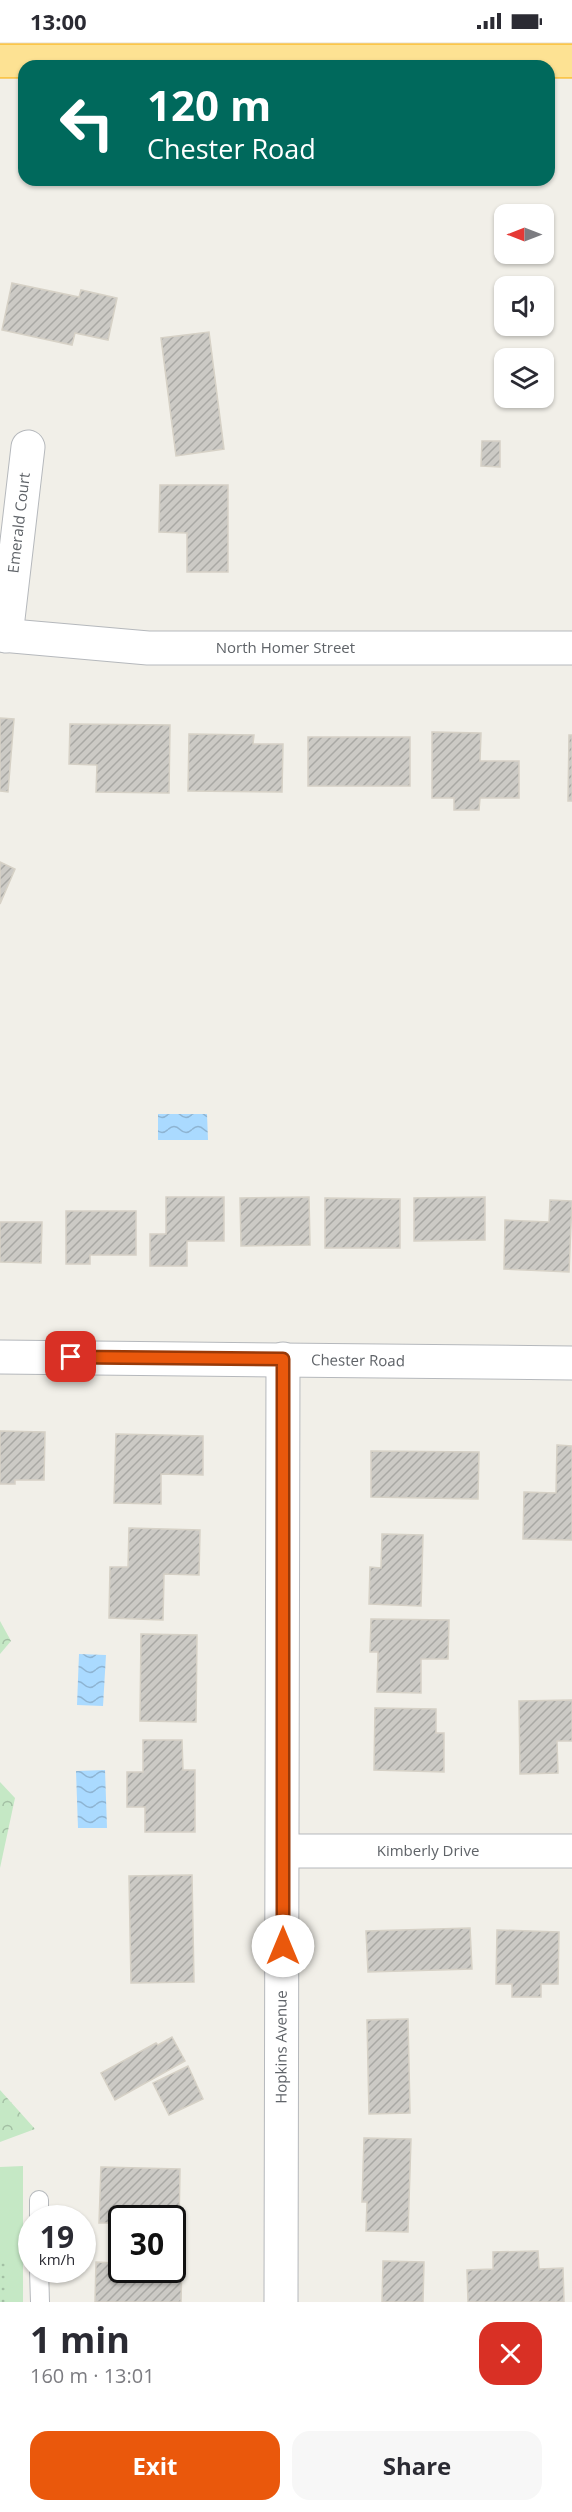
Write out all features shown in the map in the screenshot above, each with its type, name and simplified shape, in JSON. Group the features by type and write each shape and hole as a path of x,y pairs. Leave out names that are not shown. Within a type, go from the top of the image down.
{"highway":[{"path":"0,61 18,61"},
{"path":"555,61 572,61"}],"street":[{"name":"Emerald Court","path":"3,635 28,447"},
{"name":"North Homer Street","path":"3,635 159,648 572,648"},
{"name":"Chester Road","path":"0,1357 572,1363"},
{"name":"Hopkins Avenue","path":"281,2302 284,1851 283,1359"},
{"name":"Kimberly Drive","path":"284,1851 572,1851"}],"lane":[{"path":"39,2283 40,2302"}],"green space":[{"path":"0,1621 11,1641 0,1654"},
{"path":"0,1782 15,1798 0,1868"},
{"path":"0,2090 35,2129 0,2142"},
{"path":"23,2166 23,2205 18,2205 18,2283 23,2283 23,2302 0,2302 0,2167"},
{"path":"0,2256 5,2256 6,2302 0,2302"}],"water":[{"path":"158,1114 207,1114 208,1140 158,1140"},
{"path":"79,1654 106,1655 103,1706 77,1705"},
{"path":"105,1770 107,1828 78,1828 76,1771"}],"building":[{"path":"12,283 79,297 81,290 117,298 108,340 75,333 72,345 2,330"},
{"path":"209,332 224,449 176,456 161,338"},
{"path":"482,441 500,441 500,467 481,466"},
{"path":"160,485 228,485 228,572 187,572 187,533 159,532"},
{"path":"0,718 14,719 8,792 0,791"},
{"path":"70,724 170,725 169,793 96,792 97,765 69,764"},
{"path":"432,732 481,733 480,761 519,761 519,798 480,798 479,810 454,810 454,798 432,798"},
{"path":"189,734 254,735 253,744 283,744 282,792 188,791"},
{"path":"569,735 572,735 572,801 568,801"},
{"path":"308,737 410,737 410,786 308,786"},
{"path":"0,862 15,869 0,904"},
{"path":"166,1197 224,1197 224,1241 187,1241 187,1266 150,1266 150,1234 166,1234"},
{"path":"309,1197 310,1245 241,1246 240,1198"},
{"path":"485,1197 485,1240 414,1241 414,1198"},
{"path":"325,1198 400,1199 400,1248 325,1248"},
{"path":"550,1200 572,1201 569,1272 504,1269 505,1220 549,1222"},
{"path":"66,1211 136,1211 136,1255 90,1255 90,1264 66,1264"},
{"path":"0,1222 42,1222 41,1263 0,1262"},
{"path":"0,1431 45,1432 44,1480 15,1480 15,1484 0,1484"},
{"path":"116,1434 203,1436 203,1475 161,1474 161,1504 114,1503"},
{"path":"557,1445 572,1446 572,1540 523,1539 524,1492 556,1493"},
{"path":"371,1451 479,1452 478,1499 371,1497"},
{"path":"129,1528 200,1530 199,1575 164,1574 163,1620 109,1618 110,1567 128,1567"},
{"path":"382,1534 423,1535 421,1606 369,1604 370,1567 381,1568"},
{"path":"371,1619 449,1620 448,1659 421,1659 421,1693 377,1692 378,1652 370,1652"},
{"path":"141,1634 197,1635 196,1722 140,1721"},
{"path":"572,1700 572,1741 557,1741 558,1773 520,1774 519,1701"},
{"path":"375,1708 436,1709 436,1733 444,1733 444,1772 374,1770"},
{"path":"143,1740 182,1740 183,1770 195,1770 195,1832 145,1832 145,1807 127,1807 127,1772 143,1772"},
{"path":"192,1875 194,1982 131,1983 129,1876"},
{"path":"470,1928 472,1969 368,1972 366,1931"},
{"path":"497,1930 559,1932 558,1984 541,1984 541,1997 512,1997 512,1984 496,1984"},
{"path":"408,2019 410,2113 369,2114 367,2020"},
{"path":"172,2037 185,2061 115,2100 101,2073 156,2043 158,2045"},
{"path":"188,2066 203,2099 169,2115 153,2083"},
{"path":"364,2138 411,2139 408,2232 366,2231 367,2202 362,2202"},
{"path":"101,2167 180,2169 179,2205 108,2205 108,2223 99,2223"},
{"path":"538,2251 539,2269 563,2268 564,2302 468,2302 467,2270 493,2269 493,2252"},
{"path":"383,2261 424,2262 423,2302 382,2302"},
{"path":"96,2262 108,2263 108,2283 181,2283 181,2302 95,2302"}],"route":[{"path":"71,1357 283,1359 283,1946"}]}
